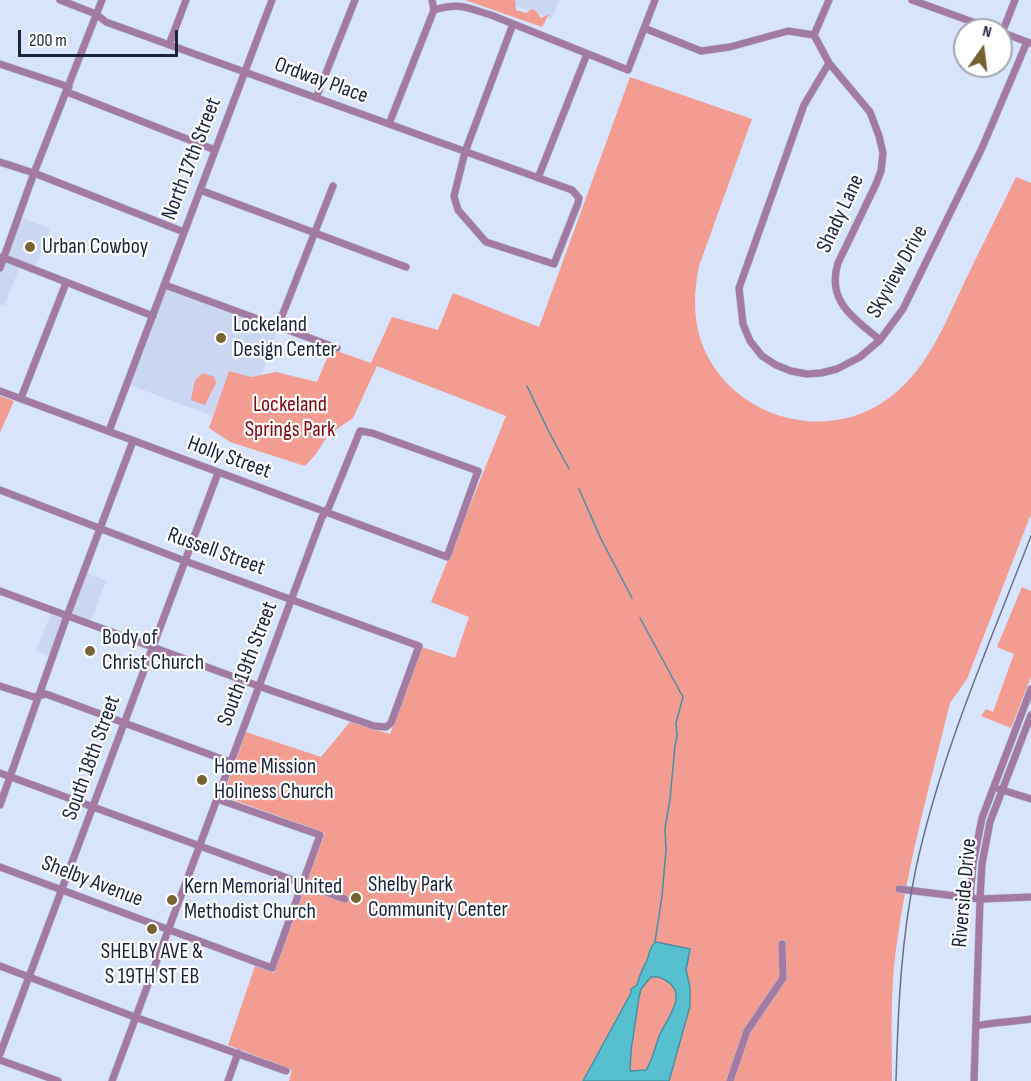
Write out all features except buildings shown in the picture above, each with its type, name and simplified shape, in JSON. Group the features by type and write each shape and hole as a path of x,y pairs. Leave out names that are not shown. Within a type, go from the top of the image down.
{"street":[{"name":"Ordway Place","path":"60,0 96,14 106,22 572,190 579,198 578,203 554,264 486,242 458,210 454,196 465,152"},
{"path":"0,268 34,172 102,0"},
{"path":"169,45 186,0"},
{"name":"North 17th Street","path":"109,431 272,0"},
{"path":"316,98 355,0"},
{"path":"389,124 434,10 432,0"},
{"path":"434,10 452,5 491,15 628,70 655,0"},
{"path":"644,28 701,51 730,47 788,31 814,35 829,0"},
{"path":"913,0 961,18"},
{"path":"1006,18 1014,0"},
{"path":"465,152 513,24"},
{"name":"Shady Lane","path":"814,35 829,63 870,112 883,153 881,171 876,184 834,275 838,297 843,307 880,340"},
{"path":"1013,37 1029,42"},
{"name":"Skyview Drive","path":"829,63 804,105 739,288 741,315 750,341 762,356 791,371 807,374 837,369 860,357 880,340 903,309 982,148 1029,42"},
{"path":"538,178 587,54"},
{"path":"0,64 215,150"},
{"path":"0,162 34,172 184,232"},
{"path":"278,326 333,186"},
{"path":"200,190 406,267"},
{"path":"2,257 153,316"},
{"path":"21,398 66,283"},
{"path":"165,285 337,348"},
{"name":"Holly Street","path":"0,391 447,557"},
{"name":"South 19th Street","path":"112,1081 322,517 360,432 372,433 478,471 447,557"},
{"path":"0,805 67,616 134,441"},
{"name":"South 18th Street","path":"0,1054 218,473"},
{"name":"Russell Street","path":"0,490 185,561 419,646 393,720 386,727 350,719 259,686"},
{"path":"0,591 259,686"},
{"path":"0,686 34,697 46,694 230,762"},
{"name":"Riverside Drive","path":"970,898 982,818 1029,703 1031,689"},
{"name":"Riverside Drive","path":"974,1081 980,899 985,841 990,822 1031,715"},
{"path":"0,773 345,899"},
{"path":"993,787 1031,799"},
{"path":"217,799 320,835 303,884"},
{"name":"Shelby Avenue","path":"0,867 272,968 303,884"},
{"path":"899,889 980,899 1031,897"},
{"path":"730,1081 747,1031 783,978 782,944"},
{"path":"0,966 286,1071"},
{"path":"976,1026 997,1021 1031,1019"},
{"path":"228,1081 238,1053"},
{"path":"0,1060 58,1081"}],"shaded area":[{"path":"511,0 559,0 552,19 511,4"},
{"path":"18,217 50,228 34,270 20,266 4,306 0,304 0,256 4,257"},
{"path":"165,285 278,326 262,375 251,377 229,371 213,416 127,384"},
{"path":"84,572 106,581 90,624 67,617 53,657 36,651 52,610 67,616"}],"green space":[{"path":"465,0 515,0 516,10 526,13 532,9 541,18 549,14 542,27"},
{"name":"Lockeland Springs Park","path":"630,77 752,119 699,266 695,311 700,338 713,366 732,389 756,406 783,417 811,421 840,419 868,410 894,394 906,383 917,371 935,343 1016,177 1031,183 1031,514 967,679 950,703 927,795 906,887 894,965 892,1081 289,1081 292,1070 228,1045 255,966 274,973 325,833 223,796 246,732 321,757 350,722 390,734 422,647 455,658 469,617 431,602 506,416 377,366 353,418 328,435 305,466 230,442 209,428 229,371 251,377 276,372 317,382 331,349 371,363 392,317 438,330 453,293 539,327"},
{"path":"203,373 214,377 216,383 205,405 191,400 195,380"},
{"path":"0,396 14,401 0,433"},
{"path":"1022,587 1031,591 1031,677 1011,728 981,716 986,709 993,712 1014,654 997,647"}],"water":[{"path":"656,942 690,949 686,970 690,987 690,1006 669,1081 583,1081 631,993 631,989 637,985","holes":["651,977 661,978 672,985 676,998 646,1070 630,1071 639,997 641,989"]}],"waterway":[{"path":"527,386 569,469"},
{"path":"579,489 601,539 632,598"},
{"path":"640,618 683,697 676,723 677,736 665,828 666,850 662,896 655,942"}],"railway":[{"path":"896,1081 904,947 911,894 926,825 952,741 1031,536"}],"place":[{"name":"Urban Cowboy","path":"30,247"},
{"name":"Lockeland Design Center","path":"221,338"},
{"name":"Body of Christ Church","path":"90,651"},
{"name":"Home Mission Holiness Church","path":"202,780"},
{"name":"Shelby Park Community Center","path":"356,898"},
{"name":"Kern Memorial United Methodist Church","path":"172,900"},
{"name":"SHELBY AVE & S 19TH ST EB","path":"152,929"}]}
